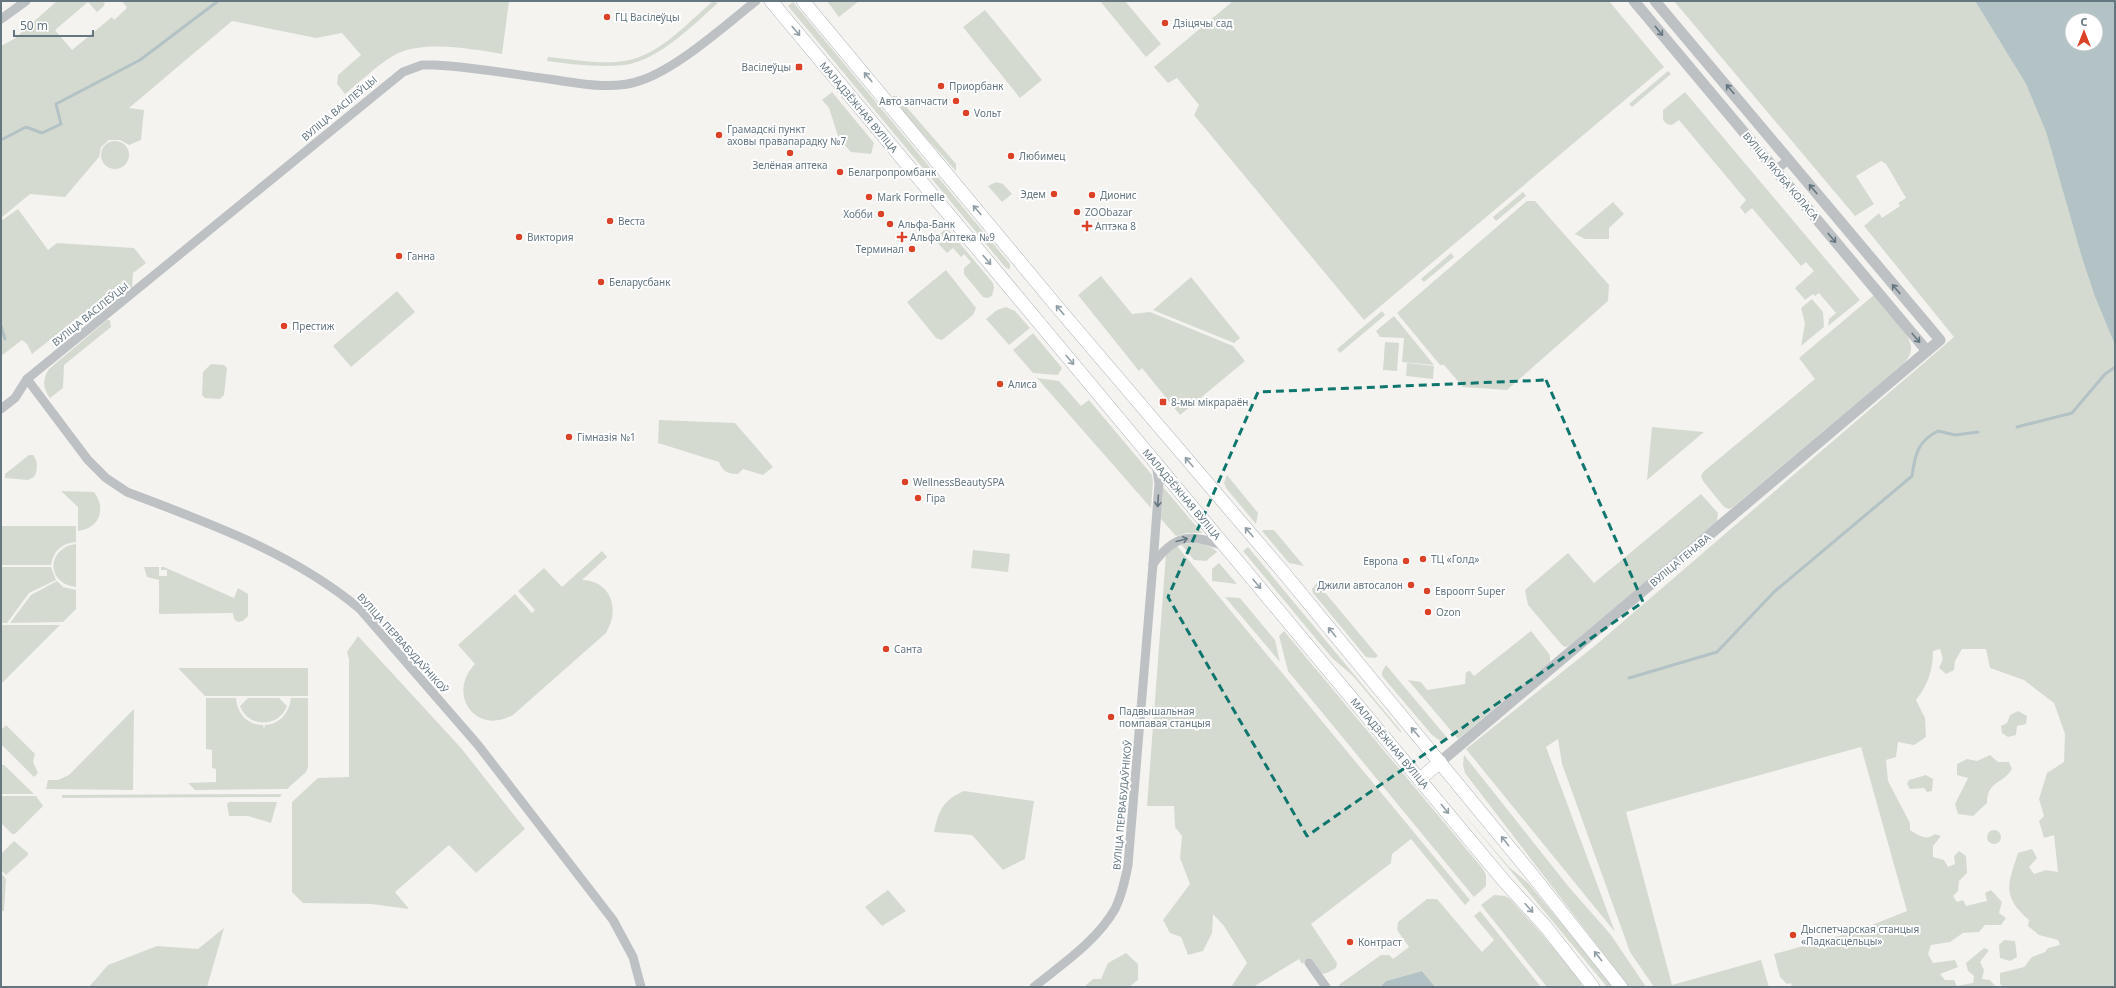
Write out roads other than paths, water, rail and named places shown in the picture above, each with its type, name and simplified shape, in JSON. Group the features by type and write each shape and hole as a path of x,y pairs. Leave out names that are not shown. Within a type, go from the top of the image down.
{"main road":[{"name":"МАЛАДЗЁЖНАЯ ВУЛІЦА","path":"771,1 1504,881 1546,927 1593,987"},
{"path":"803,1 1059,309 1279,568 1440,762 1621,987"},
{"name":"ВУЛІЦА ГЕНАВА","path":"1420,780 1440,762"}],"street":[{"path":"1,19 26,1"},
{"name":"ВУЛІЦА ВАСІЛЕЎЦЫ","path":"1,409 15,398 27,379 403,72 422,66 435,65 564,82 607,86 642,80 672,65 756,1"},
{"name":"ВУЛІЦА ЯКУБА КОЛАСА","path":"1634,1 1927,351"},
{"name":"ВУЛІЦА ЯКУБА КОЛАСА","path":"1655,1 1940,340"},
{"path":"1776,170 1789,159"},
{"name":"ВУЛІЦА ГЕНАВА","path":"1440,762 1940,340"},
{"name":"ВУЛІЦА ПЕРВАБУДАЎНІКОЎ","path":"27,379 88,460 106,478 127,492 272,551 337,590 360,609 478,745 613,920 633,957 641,987"},
{"name":"ВУЛІЦА ПЕРВАБУДАЎНІКОЎ","path":"1034,987 1086,945 1104,926 1115,908 1124,888 1128,865 1153,564 1159,483 1156,462"},
{"path":"1153,564 1164,550 1176,542 1189,538 1201,538 1225,546"},
{"path":"1308,963 1326,987"}],"waterway":[{"path":"1,140 26,127 42,133 61,124 56,104 140,60 218,1"},
{"path":"1,326 5,339"},
{"path":"2017,427 2072,413 2105,374 2115,367"},
{"path":"1629,678 1717,652 1774,592 1912,476 1916,455 1926,439 1938,431 1955,435 1978,432"}],"place":[{"name":"ГЦ Васілеўцы","path":"607,17"},
{"name":"Дзіцячы сад","path":"1165,23"},
{"name":"Васілеўцы","path":"799,67"},
{"name":"Приорбанк","path":"941,86"},
{"name":"Авто запчасти","path":"956,101"},
{"name":"Vольт","path":"966,113"},
{"name":"Грамадскі пункт аховы правапарадку №7","path":"719,135"},
{"name":"Зелёная аптека","path":"790,153"},
{"name":"Любимец","path":"1011,156"},
{"name":"Белагропромбанк","path":"840,172"},
{"name":"Эдем","path":"1054,194"},
{"name":"Дионис","path":"1092,195"},
{"name":"Mark Formelle","path":"869,197"},
{"name":"ZOObazar","path":"1077,212"},
{"name":"Хобби","path":"881,214"},
{"name":"Веста","path":"610,221"},
{"name":"Альфа-Банк","path":"890,224"},
{"name":"Аптэка 8","path":"1087,226"},
{"name":"Виктория","path":"519,237"},
{"name":"Альфа Аптека №9","path":"902,237"},
{"name":"Терминал","path":"912,249"},
{"name":"Ганна","path":"399,256"},
{"name":"Беларусбанк","path":"601,282"},
{"name":"Престиж","path":"284,326"},
{"name":"Алиса","path":"1000,384"},
{"name":"8-мы мікрараён","path":"1163,402"},
{"name":"Гімназія №1","path":"569,437"},
{"name":"WellnessBeautySPA","path":"905,482"},
{"name":"Гіра","path":"918,498"},
{"name":"ТЦ «Голд»","path":"1423,559"},
{"name":"Европа","path":"1406,561"},
{"name":"Джили автосалон","path":"1411,585"},
{"name":"Евроопт Super","path":"1427,591"},
{"name":"Ozon","path":"1428,612"},
{"name":"Санта","path":"886,649"},
{"name":"Падвышальная помпавая станцыя","path":"1111,717"},
{"name":"Дыспетчарская станцыя «Падкасцельцы»","path":"1793,935"},
{"name":"Контраст","path":"1350,942"}]}
